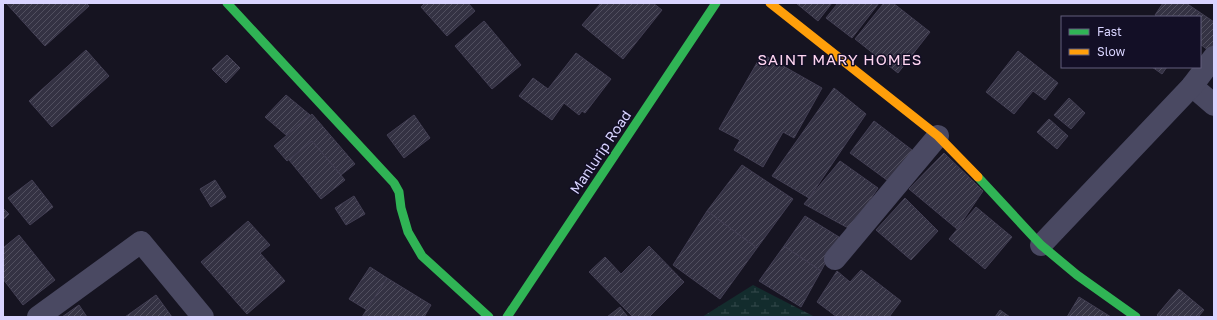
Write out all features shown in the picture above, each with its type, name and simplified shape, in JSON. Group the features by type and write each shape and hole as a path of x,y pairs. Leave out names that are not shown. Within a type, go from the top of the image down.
{"street":[{"path":"227,3 394,183 399,192 401,208 408,232 422,256 489,317"},
{"name":"Manlurip Road","path":"507,317 716,3"},
{"path":"770,3 938,136 988,187 1041,245 1077,275 1136,317"},
{"path":"1041,245 1192,86 1214,57"},
{"path":"1192,86 1214,105"},
{"path":"835,259 938,136"},
{"path":"38,317 141,242 203,317"}],"green space":[{"path":"753,285 815,317 702,317"}],"building":[{"path":"6,3 86,3 89,6 45,46"},
{"path":"425,3 468,3 475,11 447,36 421,7"},
{"path":"601,3 653,3 662,10 623,59 582,25"},
{"path":"796,3 832,3 818,21"},
{"path":"838,3 879,3 852,38 826,18"},
{"path":"884,3 893,3 930,32 898,73 855,39"},
{"path":"1163,3 1186,3 1214,22 1214,44 1209,51 1201,45 1201,16 1155,15"},
{"path":"484,21 521,65 492,89 455,46"},
{"path":"86,50 109,76 52,127 29,101"},
{"path":"1018,51 1058,83 1045,100 1033,91 1014,114 986,92"},
{"path":"576,53 611,79 585,113 582,111 579,115 564,103 552,120 519,96 533,78 548,89"},
{"path":"762,54 822,88 794,138 783,132 763,167 734,150 740,140 719,129"},
{"path":"227,55 240,68 226,83 212,69"},
{"path":"1153,68 1166,68 1162,74"},
{"path":"834,88 866,114 809,198 772,176"},
{"path":"286,95 310,115 286,135 265,117"},
{"path":"1069,98 1085,113 1071,129 1054,115"},
{"path":"312,114 355,164 341,175 312,141 287,161 274,146"},
{"path":"414,115 430,138 404,158 387,135"},
{"path":"1049,119 1068,136 1057,149 1037,132"},
{"path":"874,121 912,150 891,183 850,153"},
{"path":"312,141 345,180 321,199 289,160"},
{"path":"944,153 983,191 957,229 909,189"},
{"path":"840,161 878,188 850,229 804,204"},
{"path":"742,165 793,199 757,248 707,211"},
{"path":"32,180 53,207 30,225 8,198"},
{"path":"215,180 226,197 211,207 200,189"},
{"path":"354,196 365,214 346,225 335,208"},
{"path":"905,198 938,231 911,260 876,230"},
{"path":"976,207 1012,237 985,269 949,239"},
{"path":"3,208 9,214 3,220"},
{"path":"707,211 757,248 720,299 673,265"},
{"path":"805,216 839,237 821,271 784,246"},
{"path":"248,221 270,245 260,253 285,281 247,314 201,262"},
{"path":"19,235 55,280 23,305 3,279 3,248"},
{"path":"649,246 684,282 649,317 633,317 589,272 605,257 621,274"},
{"path":"784,246 821,271 801,307 759,281"},
{"path":"370,267 387,278 367,310 349,299"},
{"path":"861,270 901,301 889,317 837,317 817,302 837,271 850,282"},
{"path":"387,278 431,305 424,317 362,317"},
{"path":"1179,289 1204,310 1198,317 1159,317 1157,315"},
{"path":"156,295 172,317 125,317"},
{"path":"1079,297 1111,317 1067,317"},
{"path":"79,305 87,317 62,317"},
{"path":"620,307 628,317 607,317"},
{"path":"1000,310 1010,317 995,317"}],"traffic: fast":[{"path":"227,3 394,183 399,192 401,208 408,232 422,256 489,317"},
{"path":"507,317 716,3"},
{"path":"978,177 1041,245 1077,275 1136,317"}],"traffic: slow":[{"path":"770,3 938,136 978,177"}],"district":[{"name":"SAINT MARY HOMES","path":"840,59"}]}
